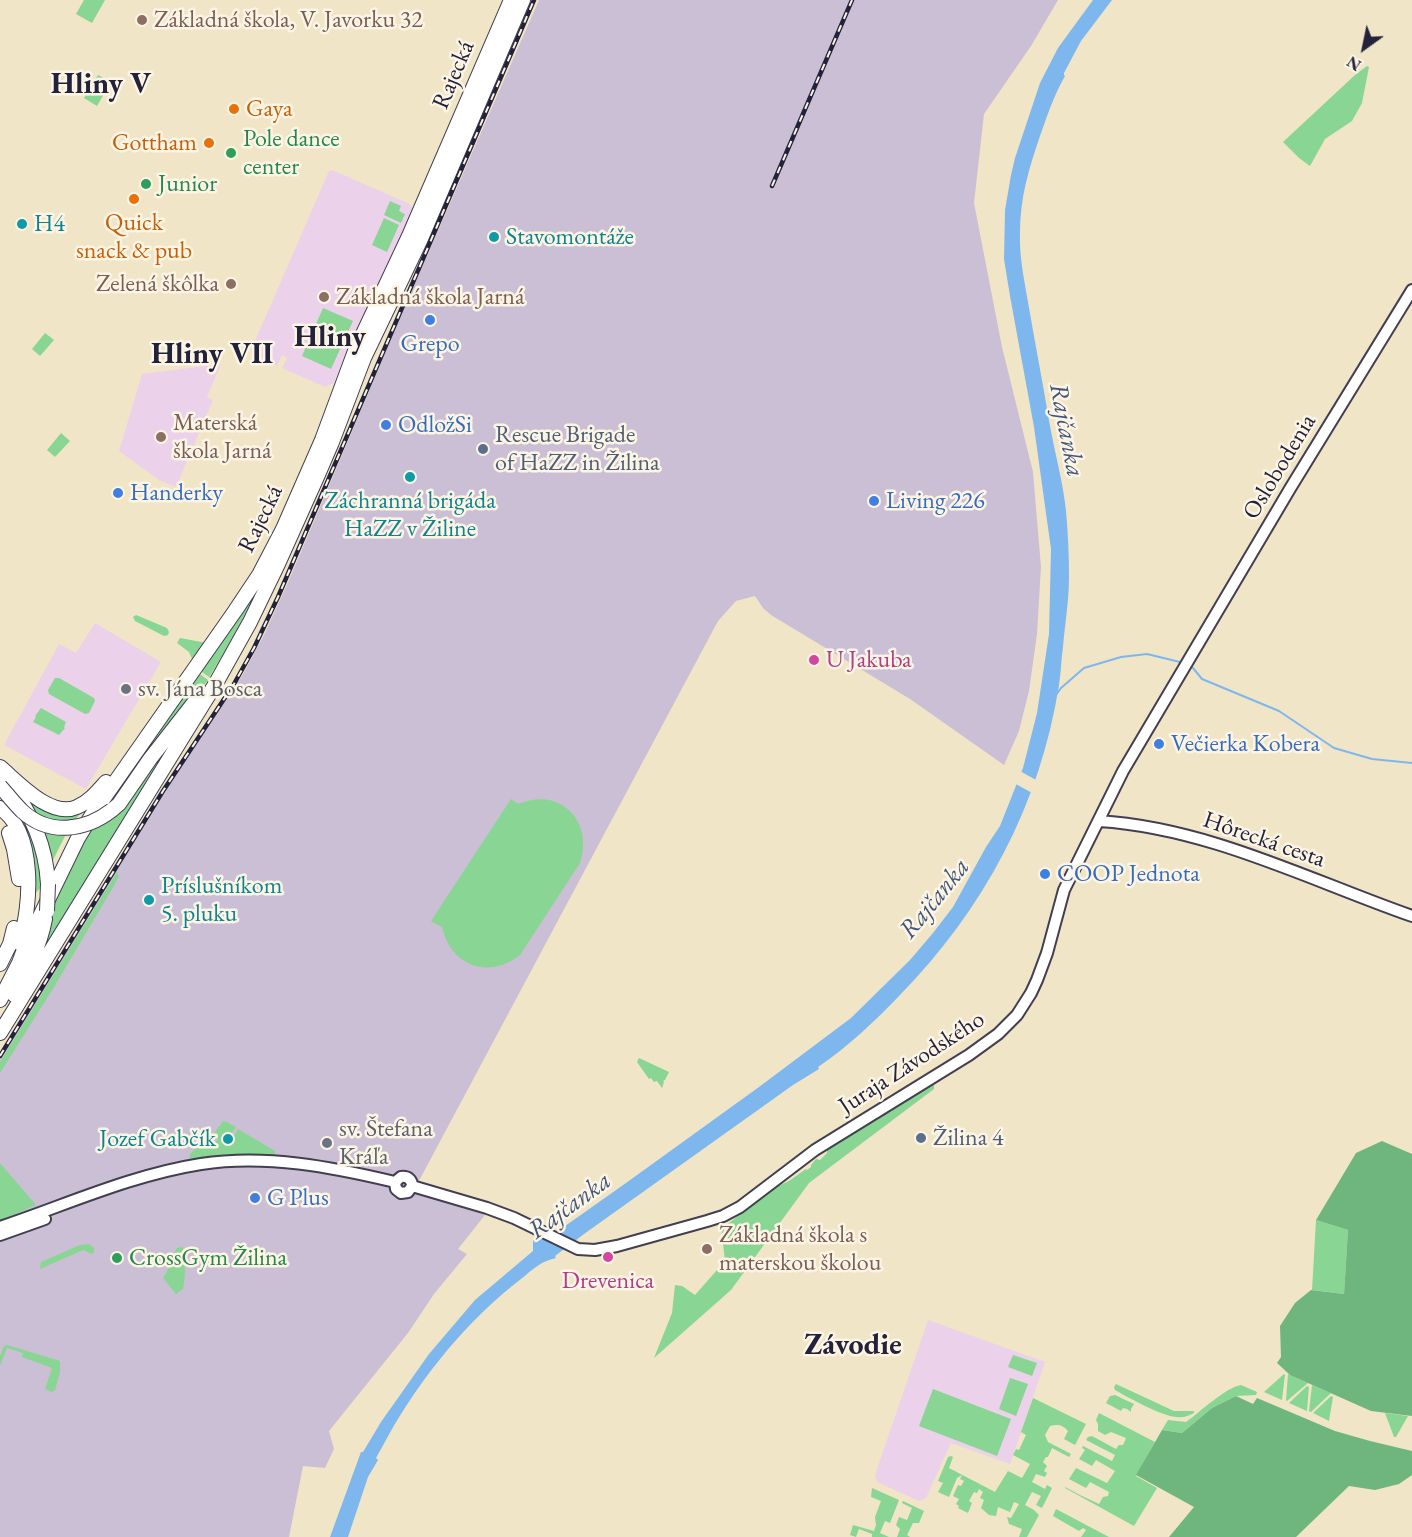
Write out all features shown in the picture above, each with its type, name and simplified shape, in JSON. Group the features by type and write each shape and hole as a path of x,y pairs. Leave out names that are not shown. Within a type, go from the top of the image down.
{"main road":[{"name":"Rajecká","path":"25,946 78,838 92,815 259,575 283,529 322,440 359,341 409,236 512,0"},
{"name":"Rajecká","path":"21,999 245,632 332,442 364,358 420,241 523,0"},
{"path":"0,786 23,812 32,819 49,826 81,827 99,820 119,804 198,697 216,682"},
{"path":"0,767 33,795 54,807 63,809 84,804 110,777 122,771"},
{"path":"0,772 31,817 44,849 48,884 47,911 39,943 0,1019"},
{"path":"0,810 9,814 20,836 25,854 28,890 25,922 20,940 0,986"},
{"path":"0,810 14,849 20,890 14,930 0,964"},
{"path":"0,986 25,946"},
{"path":"0,1000 25,946"},
{"path":"0,1019 21,999"},
{"path":"0,1033 21,999"}],"street":[{"name":"Oslobodenia","path":"1186,664 1412,290"},
{"name":"Juraja Závodského","path":"168,1172 188,1166 244,1161 331,1167 395,1182 396,1189 401,1193 408,1192 412,1186 497,1212 574,1248 588,1250 610,1248 707,1221 740,1207 815,1150 969,1055 998,1034 1017,1015 1037,980 1047,953 1064,890 1123,771 1186,664"},
{"name":"Hôrecká cesta","path":"1099,821 1157,828 1203,839 1412,916"},
{"path":"0,1227 137,1179 168,1172"},
{"path":"0,1235 139,1186 168,1172"}],"shaded area":[{"path":"539,0 1058,0 1031,46 984,114 974,203 1002,347 1033,472 1041,567 1037,634 1029,691 1019,731 1004,765 910,699 771,615 755,596 736,601 718,621 413,1192 485,1215 458,1249 467,1254 434,1294 408,1333 329,1431 334,1449 325,1468 303,1466 289,1537 0,1537 0,1059 180,768 242,676 264,635"},
{"name":"Základná škola Jarná","path":"332,170 410,204 413,210 350,343 334,383 325,387 282,368 287,358 282,355 277,366 252,356 251,350 329,171"},
{"name":"Materská škola Jarná","path":"221,364 207,397 213,400 176,487 159,480 119,451 142,374"},
{"path":"95,623 161,662 86,789 4,745 59,644 76,653"},
{"path":"928,1320 1045,1362 1010,1464 951,1443 926,1498 919,1501 877,1482 875,1475"}],"green space":[{"path":"84,0 105,0 92,23 76,14"},
{"path":"1367,66 1369,67 1362,103 1352,121 1325,139 1310,166 1283,142"},
{"path":"98,75 111,82 97,106 84,98"},
{"path":"390,201 401,206 399,211 405,214 401,223 384,215"},
{"path":"384,218 399,225 387,252 372,245"},
{"path":"323,308 353,321 331,369 302,356"},
{"path":"45,333 54,340 40,356 32,349"},
{"path":"61,433 70,441 55,457 47,450"},
{"path":"279,552 225,651 209,677 199,670"},
{"path":"136,615 167,628 168,635 164,636 135,621 133,617"},
{"path":"180,638 207,643 193,661 189,652 177,643"},
{"path":"197,672 208,680 119,796 97,815"},
{"path":"55,678 59,678 94,698 95,701 89,713 85,714 49,694 48,690"},
{"path":"41,708 66,722 65,728 59,735 33,722"},
{"path":"184,723 41,959 38,958 49,928 53,900 87,831 105,823 119,812"},
{"path":"22,790 82,811 73,823 60,823 34,814"},
{"path":"511,799 518,804 533,800 547,800 560,804 570,811 578,821 582,834 583,848 580,863 520,955 496,967 472,965 462,960 453,951 442,927 431,921"},
{"path":"11,809 28,824 38,850 43,885 33,896 19,820"},
{"path":"41,830 66,834 52,862"},
{"path":"117,872 119,876 115,884 0,1073 0,1062"},
{"path":"639,1058 669,1072 663,1081 662,1088 657,1081 649,1079 637,1062"},
{"path":"932,1084 934,1089 809,1183 731,1290 654,1358 672,1313 675,1285 682,1286 695,1295 725,1261 721,1227 776,1187 807,1170 816,1159 820,1160 827,1153 827,1150"},
{"path":"223,1121 236,1127 227,1140 230,1142 238,1129 275,1151 275,1155 245,1154 190,1159 189,1156 199,1146 213,1146 218,1139 212,1136"},
{"path":"1382,1141 1412,1154 1412,1416 1371,1411 1290,1375 1277,1363 1281,1357 1280,1326 1295,1303 1311,1290 1344,1294 1348,1230 1316,1220 1356,1153"},
{"path":"0,1163 36,1205 0,1221"},
{"path":"1316,1220 1348,1230 1344,1294 1312,1290"},
{"path":"89,1244 94,1248 92,1254 83,1250 40,1269 41,1262 80,1245"},
{"path":"183,1247 184,1284 183,1289 176,1294 163,1278 177,1248"},
{"path":"4,1346 60,1361 60,1372 55,1390 52,1392 45,1389 52,1368 22,1357 23,1353 7,1348 0,1366 0,1356"},
{"path":"1013,1355 1037,1363 1032,1376 1008,1367"},
{"path":"1284,1374 1282,1400 1264,1392"},
{"path":"1288,1374 1308,1383 1287,1401 1286,1400"},
{"path":"1010,1378 1028,1384 1016,1416 999,1409"},
{"path":"1116,1384 1174,1411 1194,1411 1194,1413 1181,1417 1170,1416 1115,1390"},
{"path":"1241,1385 1257,1392 1256,1395 1236,1396 1212,1408 1182,1433 1162,1430 1168,1420 1186,1422 1220,1395"},
{"path":"1312,1385 1331,1393 1311,1412 1309,1411"},
{"path":"1307,1386 1309,1387 1307,1411 1289,1403"},
{"path":"933,1389 1011,1419 997,1456 919,1426"},
{"path":"1115,1395 1134,1404 1131,1412 1123,1408 1121,1411 1106,1403 1110,1396"},
{"path":"1236,1396 1253,1404 1257,1398 1335,1431 1412,1451 1412,1475 1399,1484 1375,1490 1349,1486 1296,1537 1169,1537 1194,1507 1136,1475 1162,1430 1182,1433 1212,1408"},
{"path":"1331,1396 1333,1397 1329,1421 1313,1413"},
{"path":"1033,1398 1086,1424 1075,1445 1064,1439 1068,1431 1064,1427 1050,1426 1045,1435 1048,1442 1071,1454 1069,1457 1052,1448 1046,1457 1043,1462 1047,1466 1044,1471 1047,1473 1045,1477 1036,1474 1032,1482 1045,1489 1047,1485 1052,1488 1042,1508 1036,1505 1041,1496 1032,1492 1025,1505 1039,1515 1027,1537 1019,1537 1022,1529 1009,1524 1007,1517 1011,1518 1019,1504 1014,1502 1010,1512 998,1507 996,1516 989,1515 981,1508 984,1500 980,1498 983,1492 979,1489 977,1493 974,1492 969,1501 972,1503 968,1513 958,1508 956,1504 959,1499 953,1496 958,1485 961,1486 964,1481 960,1479 962,1475 957,1478 949,1497 938,1492 943,1483 938,1481 948,1457 951,1456 953,1457 949,1468 995,1492 1008,1471 1022,1478 1030,1464 1013,1455 1016,1449 1019,1450 1026,1435 1021,1432"},
{"path":"1099,1413 1155,1442 1136,1476 1157,1488 1134,1526 1065,1488 1099,1504 1103,1497 1108,1496 1109,1492 1090,1482 1086,1488 1069,1479 1076,1468 1107,1483 1115,1471 1096,1460 1092,1466 1079,1459 1085,1450 1083,1446 1112,1461 1115,1455 1086,1440 1088,1437 1092,1436 1116,1449 1119,1445 1123,1445 1126,1438 1111,1432 1105,1435 1098,1431 1096,1420"},
{"path":"1385,1413 1408,1416 1396,1437 1394,1437"},
{"path":"872,1488 899,1500 890,1523 885,1521 880,1533 889,1537 872,1537 872,1534 859,1529 856,1537 850,1535 853,1525 874,1531 875,1517 881,1501 871,1497"},
{"path":"903,1501 924,1511 919,1523 913,1523 907,1535 910,1537 897,1537 900,1529 896,1525 899,1517 907,1520 912,1508 902,1503"},
{"path":"1056,1509 1109,1537 1081,1537 1086,1530 1083,1528 1079,1531 1053,1516"}],"water":[{"path":"1093,0 1112,0 1081,41 1064,73 1065,76 1051,106 1032,160 1020,219 1022,267 1065,500 1069,586 1060,680 1050,729 1038,772 1004,853 958,927 900,995 861,1033 818,1067 819,1069 793,1085 584,1234 555,1256 556,1258 533,1269 503,1293 470,1325 426,1377 394,1425 368,1477 348,1537 330,1537 361,1452 429,1354 475,1300 533,1251 533,1240 544,1239 558,1231 851,1018 910,960 933,933 953,907 1000,826 1023,768 1037,713 1049,634 1051,549 1034,427 1004,259 1005,210 1015,158 1040,83 1058,48"}],"pier":[{"path":"1018,770 1038,781 1034,794 1014,783"}],"waterway":[{"path":"1056,695 1084,668 1121,657 1147,654 1184,663"},
{"path":"1188,665 1202,679 1279,711 1334,748 1372,759 1412,763"}],"railway":[{"path":"0,1056 163,791 234,684 254,648 278,597 534,0"},
{"path":"772,186 852,0"}],"place":[{"name":"Základná škola, V. Javorku 32","path":"142,20"},
{"name":"Gaya","path":"234,109"},
{"name":"Gottham","path":"209,143"},
{"name":"Pole dance center","path":"231,153"},
{"name":"Junior","path":"146,184"},
{"name":"Quick snack & pub","path":"134,199"},
{"name":"H4","path":"22,224"},
{"name":"Stavomontáže","path":"494,237"},
{"name":"Zelená škôlka","path":"231,284"},
{"name":"Základná škola Jarná","path":"324,297"},
{"name":"Grepo","path":"430,320"},
{"name":"OdložSi","path":"386,425"},
{"name":"Materská škola Jarná","path":"161,437"},
{"name":"Rescue Brigade of HaZZ in Žilina","path":"483,449"},
{"name":"Záchranná brigáda HaZZ v Žiline","path":"410,477"},
{"name":"Handerky","path":"118,493"},
{"name":"Living 226","path":"874,501"},
{"name":"U Jakuba","path":"814,660"},
{"name":"sv. Jána Bosca","path":"126,689"},
{"name":"Večierka Kobera","path":"1159,744"},
{"name":"COOP Jednota","path":"1045,874"},
{"name":"Príslušníkom 5. pluku","path":"149,900"},
{"name":"Žilina 4","path":"921,1138"},
{"name":"Jozef Gabčík","path":"228,1139"},
{"name":"sv. Štefana Kráľa","path":"327,1143"},
{"name":"G Plus","path":"255,1198"},
{"name":"Základná škola s materskou školou","path":"707,1249"},
{"name":"Drevenica","path":"608,1257"},
{"name":"CrossGym Žilina","path":"117,1258"}],"district":[{"name":"Hliny V","path":"101,85"},
{"name":"Hliny","path":"330,338"},
{"name":"Hliny VII","path":"212,355"},
{"name":"Závodie","path":"853,1346"}],"water label":[{"name":"Rajčanka","path":"1066,430"},
{"name":"Rajčanka","path":"935,899"},
{"name":"Rajčanka","path":"570,1206"}]}
